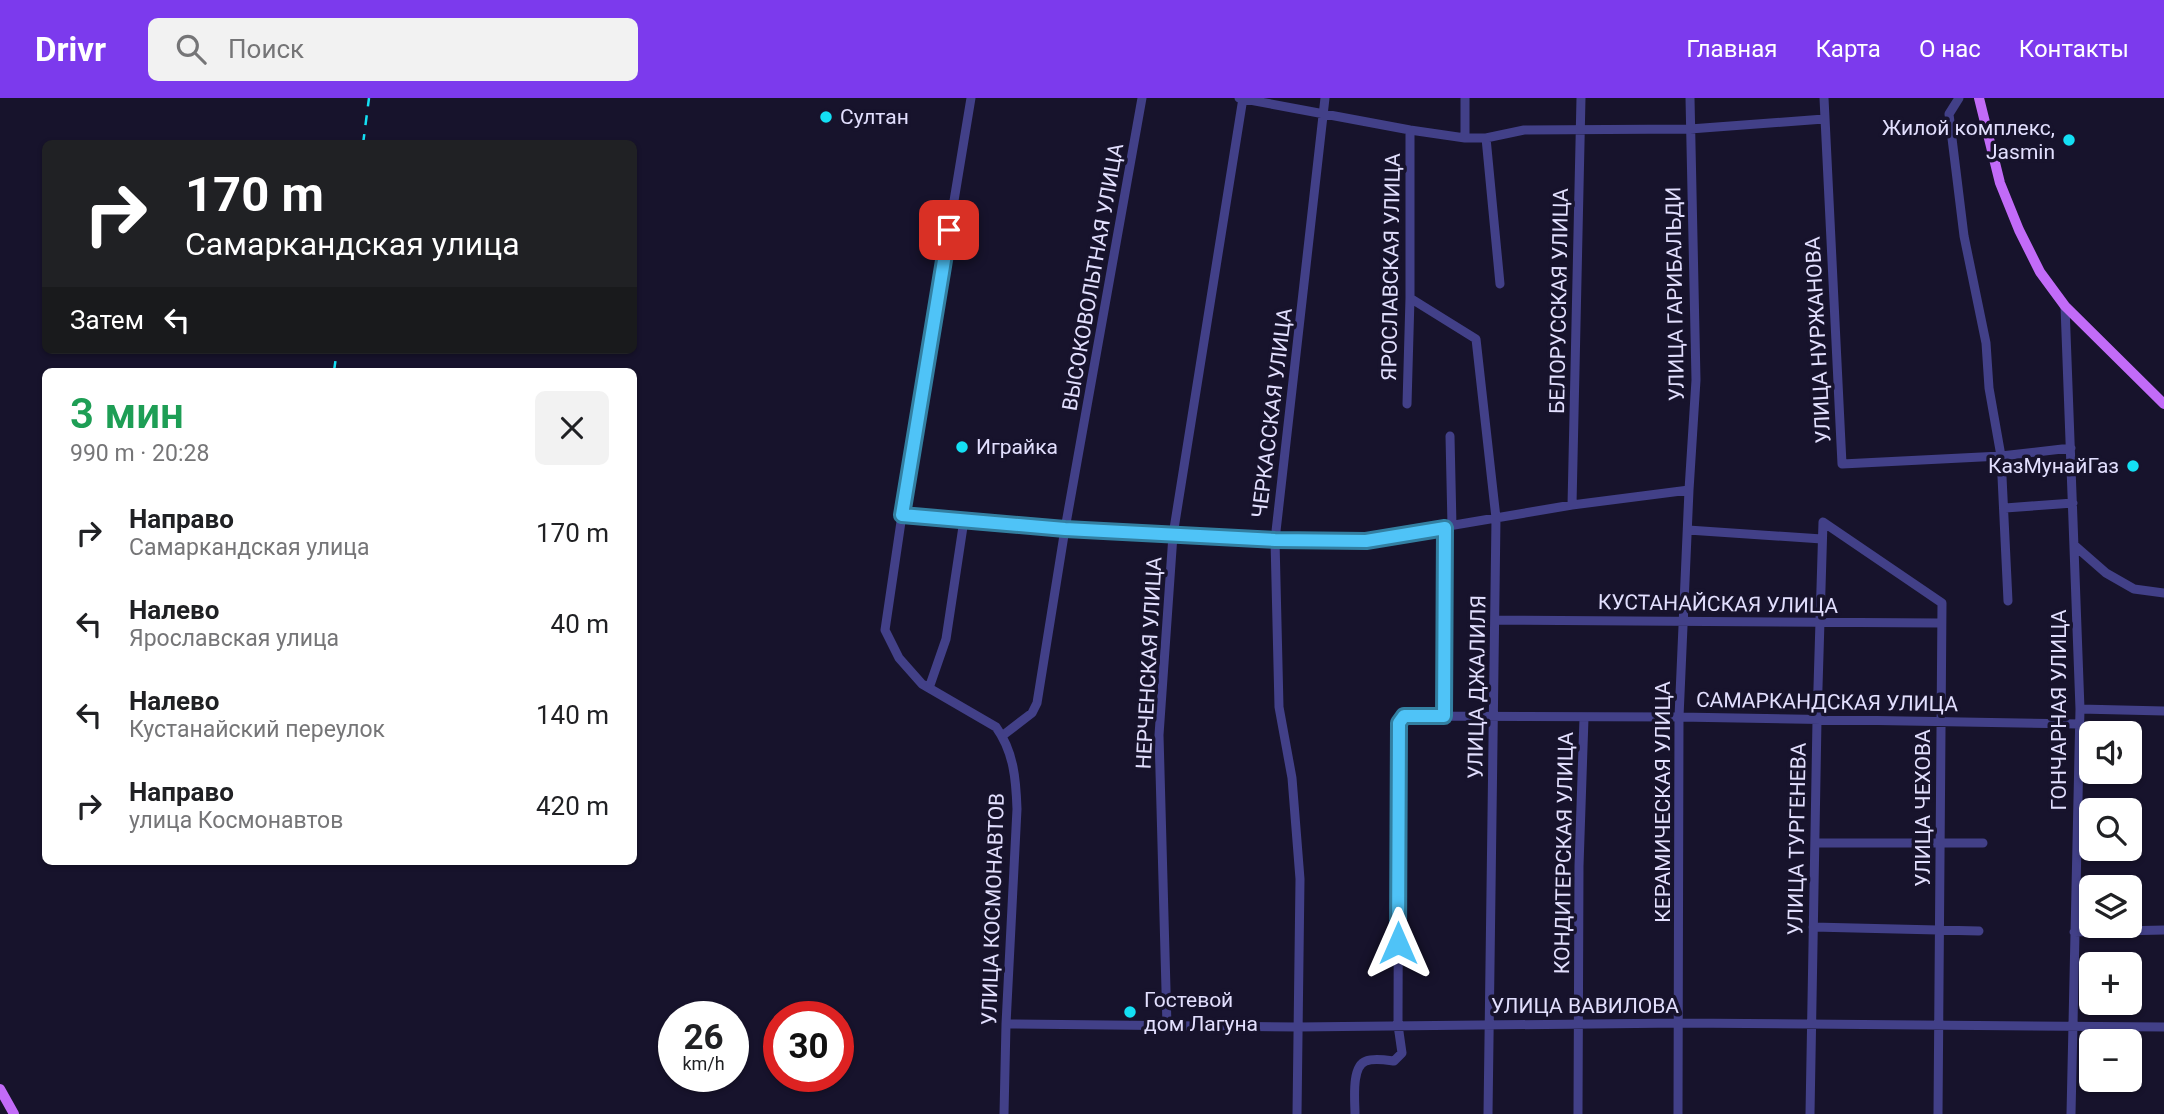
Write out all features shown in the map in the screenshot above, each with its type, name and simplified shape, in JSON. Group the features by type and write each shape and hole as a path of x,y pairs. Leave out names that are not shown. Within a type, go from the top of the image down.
{"main road":[{"path":"1979,98 2000,183 2040,272 2065,306 2164,404"},
{"path":"0,1089 14,1114"}],"street":[{"path":"971,98 885,630 900,658 922,684 996,727 1002,736"},
{"name":"ВЫСОКОВОЛЬТНАЯ УЛИЦА","path":"1002,736 1032,713 1037,703 1065,529 1142,98"},
{"path":"1241,98 1465,138 1486,138 1524,130 1690,129 1824,119"},
{"name":"НЕРЧЕНСКАЯ УЛИЦА","path":"1167,1026 1159,735 1173,535 1241,98"},
{"name":"ЧЕРКАССКАЯ УЛИЦА","path":"1297,1114 1300,879 1292,778 1279,707 1275,540 1325,98"},
{"path":"1465,98 1465,138"},
{"name":"БЕЛОРУССКАЯ УЛИЦА","path":"1572,505 1581,98"},
{"name":"УЛИЦА ГАРИБАЛЬДИ","path":"1689,98 1696,380 1689,490"},
{"name":"УЛИЦА НУРЖАНОВА","path":"1824,98 1842,464 2001,456 2071,448"},
{"path":"1959,98 1949,114 1964,236 1986,343 1989,387 2001,456 2008,601"},
{"name":"ЯРОСЛАВСКАЯ УЛИЦА","path":"1407,404 1410,130"},
{"path":"1486,138 1500,284"},
{"name":"УЛИЦА ДЖАЛИЛЯ","path":"1410,298 1476,339 1496,518 1489,1114"},
{"name":"ГОНЧАРНАЯ УЛИЦА","path":"2065,306 2080,721"},
{"path":"1444,716 1450,436"},
{"path":"902,515 1065,529 1275,540 1366,541 1572,505 1689,490"},
{"name":"КЕРАМИЧЕСКАЯ УЛИЦА","path":"1678,1114 1679,717 1689,490"},
{"path":"2005,508 2073,503"},
{"path":"929,688 946,639 964,520"},
{"name":"УЛИЦА ТУРГЕНЕВА","path":"1810,1114 1823,522"},
{"name":"УЛИЦА ЧЕХОВА","path":"1823,522 1942,603 1938,1114"},
{"path":"1688,530 1822,539"},
{"path":"2074,545 2106,573 2134,589 2164,593"},
{"name":"КУСТАНАЙСКАЯ УЛИЦА","path":"1496,620 1940,623"},
{"path":"2080,709 2164,711"},
{"name":"САМАРКАНДСКАЯ УЛИЦА","path":"1398,1025 1399,723 1405,715 2079,724"},
{"name":"КОНДИТЕРСКАЯ УЛИЦА","path":"1578,1114 1579,866 1584,718"},
{"name":"УЛИЦА КОСМОНАВТОВ","path":"1002,736 1016,774 1017,809 1004,1114"},
{"name":"ГОНЧАРНАЯ УЛИЦА","path":"2071,1114 2079,759"},
{"path":"1815,843 1983,843"},
{"path":"1814,927 1979,931"},
{"path":"2074,932 2164,930"},
{"name":"УЛИЦА ВАВИЛОВА","path":"1006,1024 1298,1027 1679,1023 2164,1027"},
{"path":"1355,1114 1358,1067 1369,1060 1398,1059 1402,1053 1398,1025"}],"railway":[{"path":"364,140 369,98"},
{"path":"334,368 336,354"}],"place":[{"name":"Султан","path":"826,117"},
{"name":"Жилой комплекс, Jasmin","path":"2069,140"},
{"name":"Играйка","path":"962,447"},
{"name":"КазМунайГаз","path":"2133,466"},
{"name":"Гостевой дом Лагуна","path":"1130,1012"}],"route":[{"path":"949,230 902,515 1065,529 1275,540 1366,541 1445,528 1444,716 1404,716 1399,723 1398,943"}]}
